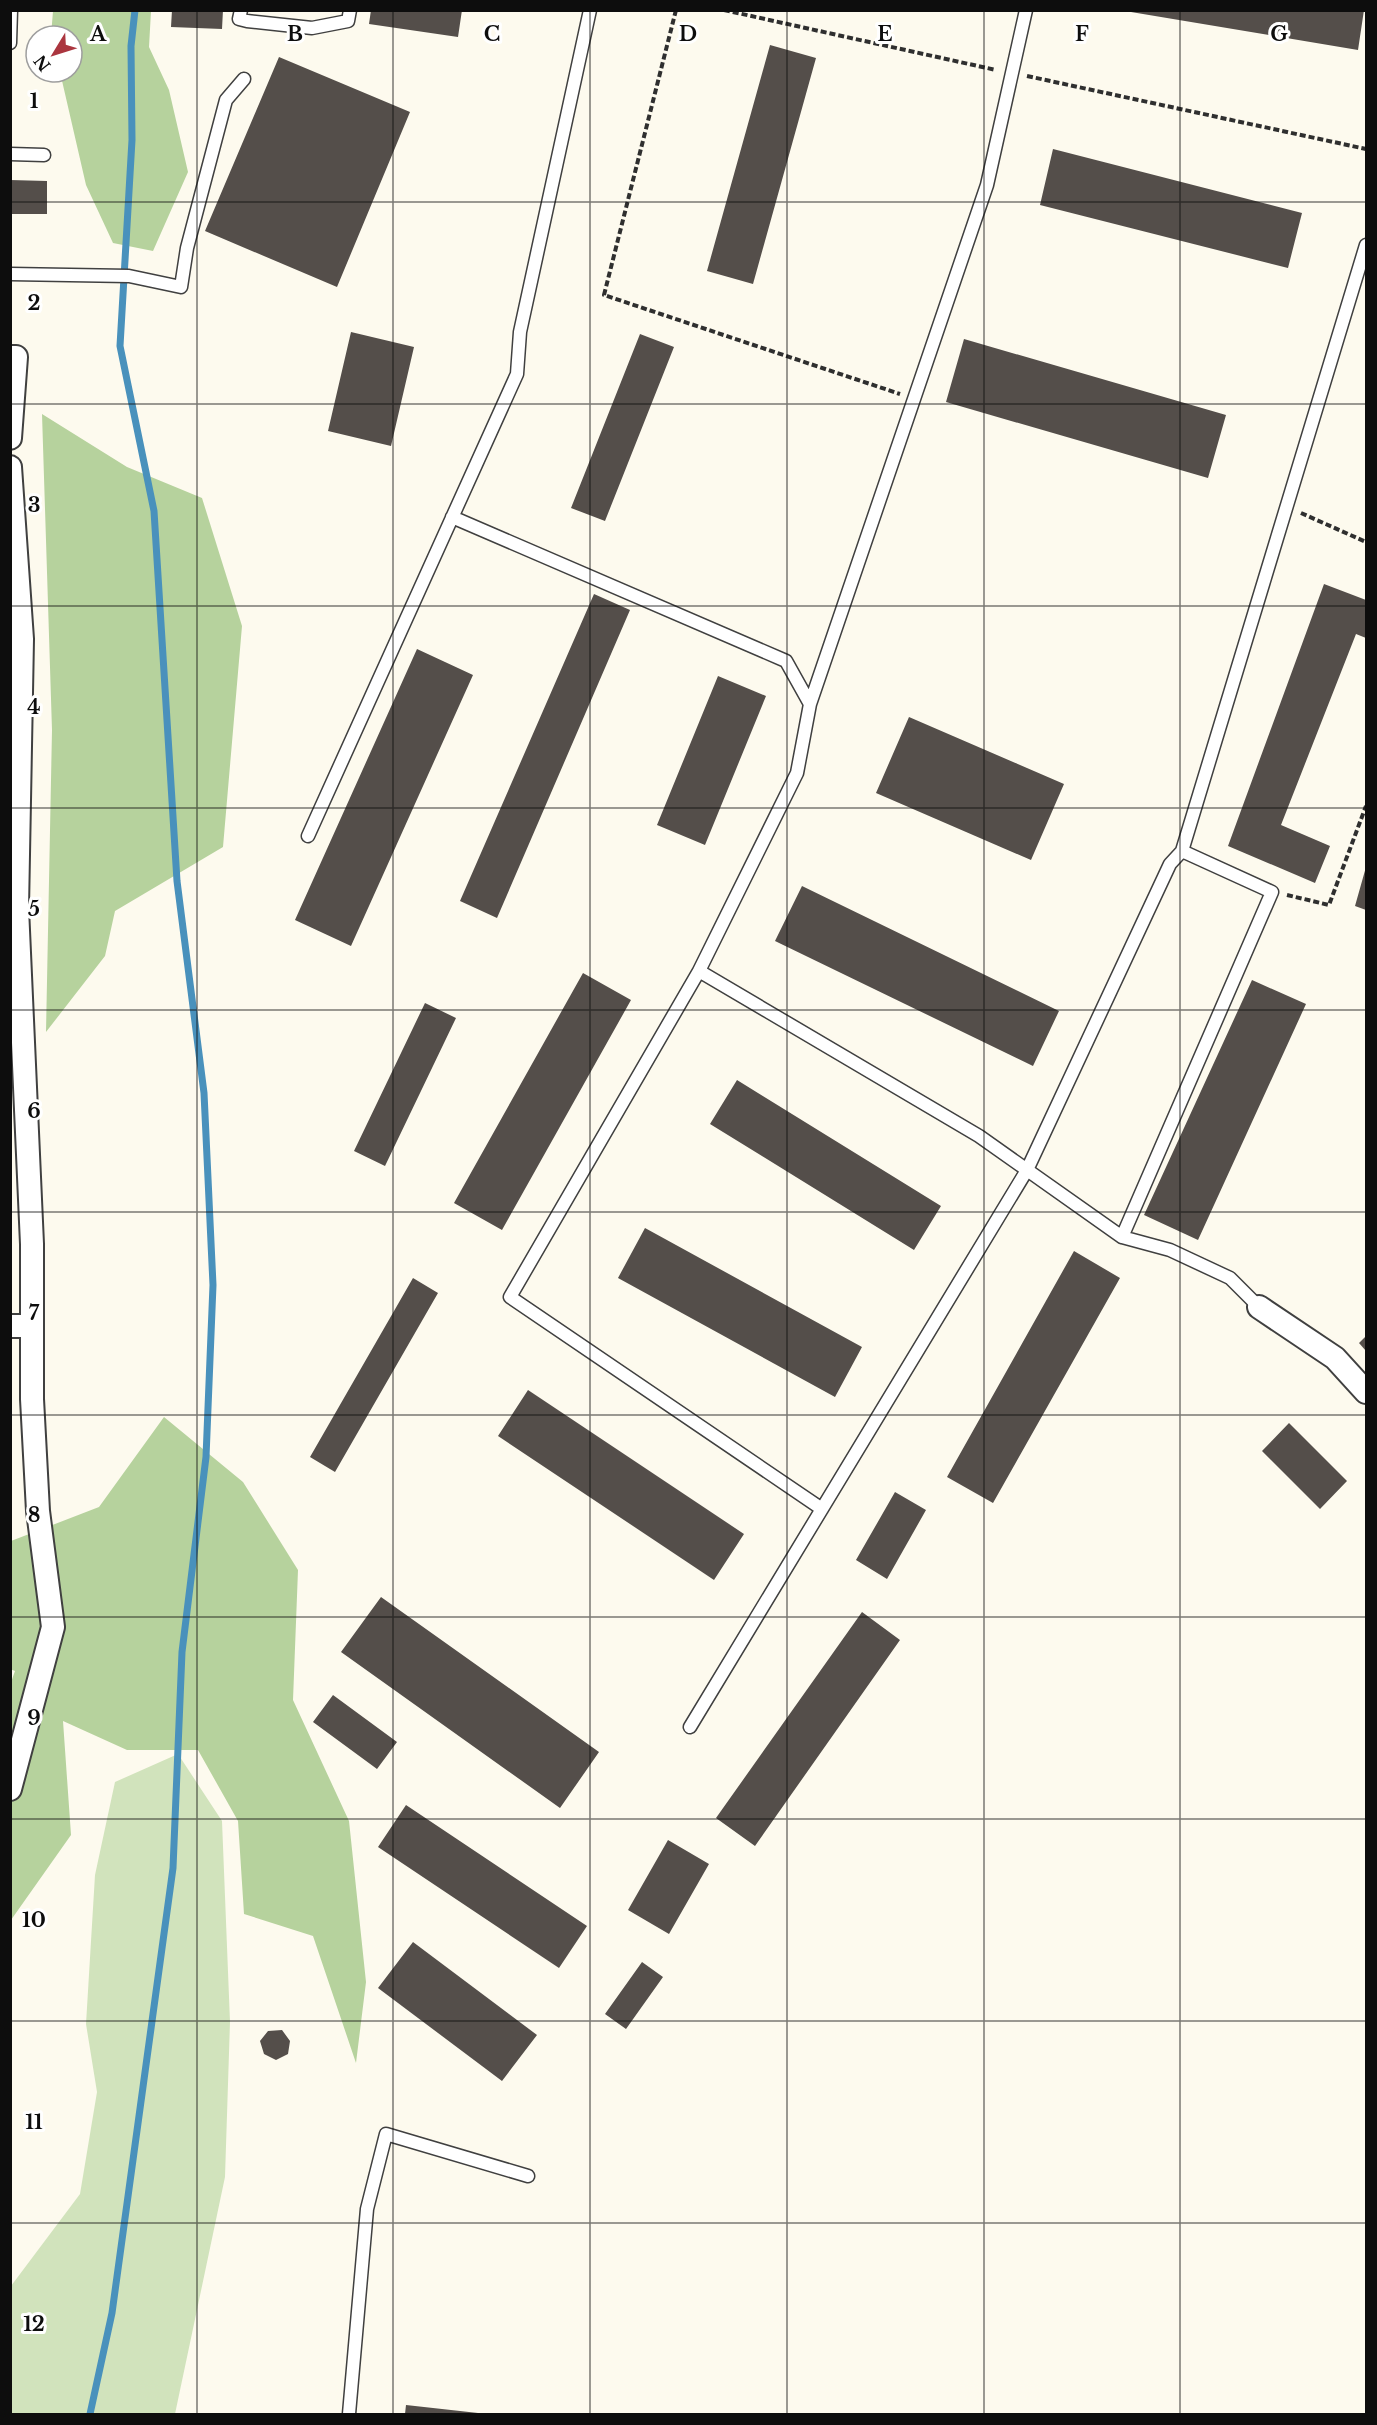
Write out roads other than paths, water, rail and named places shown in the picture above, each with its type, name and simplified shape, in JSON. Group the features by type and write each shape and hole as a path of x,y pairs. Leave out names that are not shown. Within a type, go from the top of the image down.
{"street":[{"path":"10,357 16,357 10,438"},
{"path":"10,467 21,628 15,769 17,1065 32,1245 21,1326 32,1399 38,1511 53,1627 10,1789"},
{"path":"1259,1307 1335,1358 1366,1392"}],"lane":[{"path":"10,43 11,10"},
{"path":"241,10 239,19 312,28 348,21 350,10"},
{"path":"308,836 517,374 520,332 590,10"},
{"path":"822,1509 510,1298 699,971 797,773 810,705 987,185 1026,10"},
{"path":"10,274 124,276 181,287 187,248 226,100 244,79"},
{"path":"10,154 44,155"},
{"path":"690,1727 1027,1170 1170,864 1182,851 1366,244"},
{"path":"452,518 786,661 810,705"},
{"path":"1122,1237 1272,892 1182,851"},
{"path":"699,971 980,1136 1122,1237 1170,1250 1230,1278 1259,1307"},
{"path":"349,2415 367,2209 386,2134 528,2176"}],"waterway":[{"path":"90,2414 112,2313 173,1868 182,1652 206,1457 213,1285 204,1093 177,881 154,511 120,346 132,140 131,46 135,10"}]}
